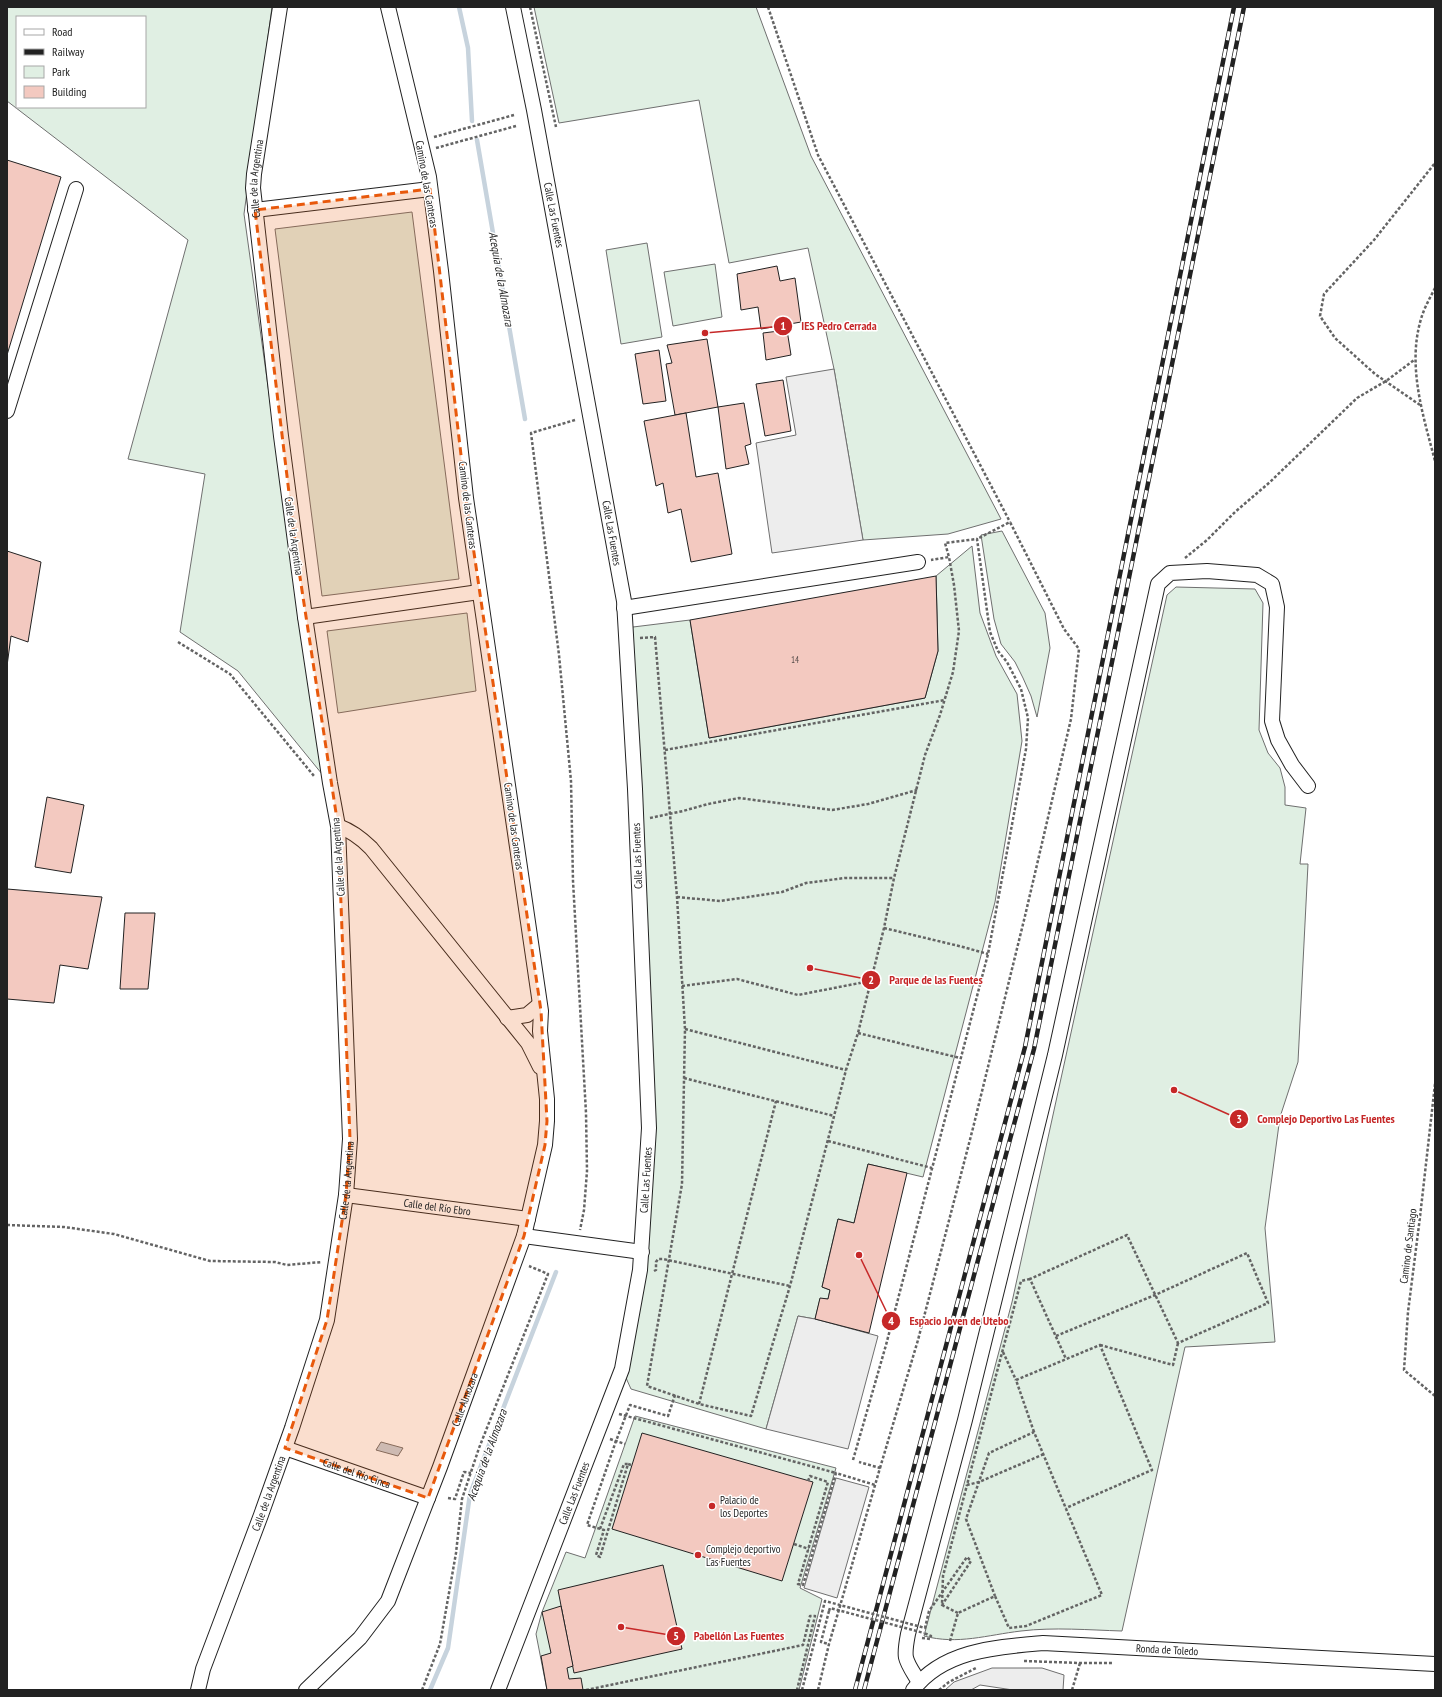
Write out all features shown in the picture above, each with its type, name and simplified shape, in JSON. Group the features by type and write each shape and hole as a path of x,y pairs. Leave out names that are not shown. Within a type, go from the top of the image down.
{"street":[{"name":"Calle de la Argentina","path":"198,1690 203,1669 285,1448 326,1320 346,1195 350,1139 338,826 305,617 281,436 255,210 254,174 280,7"},
{"name":"Camino de las Canteras","path":"388,7 426,145 466,498 539,1006 542,1017 544,1075"},
{"name":"Calle Las Fuentes","path":"498,1690 622,1369 640,1270 649,1128 636,821 624,608 534,110 513,7"},
{"path":"7,411 76,189"},
{"path":"255,210 430,189"},
{"path":"624,608 918,562"},
{"path":"916,1686 904,1652 908,1634 967,1412 1055,1055 1158,584 1170,573 1207,571 1257,575 1272,584 1277,607 1272,721 1278,740 1292,765 1308,786"},
{"path":"305,617 480,592"},
{"path":"338,826 360,836 371,848 519,1031 531,1049 544,1075"},
{"path":"507,1018 526,1014 539,1006"},
{"path":"519,1031 532,1029 541,1022"},
{"name":"Calle Almozara","path":"306,1690 360,1638 388,1601 428,1498 524,1236 545,1145 547,1113 544,1075"},
{"name":"Calle del Río Ebro","path":"346,1195 528,1219"},
{"path":"524,1236 642,1252"},
{"name":"Calle del Río Cinca","path":"285,1448 428,1498"},
{"name":"Ronda de Toledo","path":"916,1686 935,1669 963,1655 992,1648 1043,1643 1435,1664"}],"path":[{"path":"530,7 556,127"},
{"path":"768,7 818,155 1010,522 1064,629 1079,649 1071,718 1025,916 973,1128 918,1340 829,1644 818,1690"},
{"path":"514,115 430,138 426,145 432,149 516,126"},
{"path":"1420,405 1375,374 1335,338 1320,316 1324,294 1374,240 1435,163"},
{"path":"1435,288 1421,319 1414,360 1420,405 1435,461"},
{"path":"1176,573 1184,558 1207,540 1235,512 1270,482 1357,398 1386,381 1414,360"},
{"path":"575,420 531,433 558,648 571,781 573,881 586,1113 587,1172 584,1210 579,1232"},
{"path":"658,662 669,814 677,896 685,1029 682,1184 647,1386 700,1404 751,1416 790,1286 846,1070 858,1033 884,928 894,878 925,755 945,700 953,672 958,631 954,585 946,543 977,539 1010,522"},
{"path":"853,1460 886,1345 988,954 1026,749 1028,718 1021,689 1007,662 998,651 990,632 977,539"},
{"path":"918,562 949,557"},
{"path":"178,642 230,674 318,780"},
{"path":"665,750 945,700"},
{"path":"636,821 739,798 832,810 868,804 917,790"},
{"path":"677,896 720,901 782,892 806,883 845,878 894,878"},
{"path":"884,928 988,954"},
{"path":"682,986 737,979 798,995 870,981"},
{"path":"685,1029 846,1070"},
{"path":"858,1033 960,1058"},
{"path":"684,1078 834,1116"},
{"name":"Camino de Santiago","path":"1435,1084 1408,1312 1404,1370 1435,1396"},
{"path":"700,1404 776,1101"},
{"path":"828,1141 932,1168"},
{"path":"7,1225 64,1227 114,1234 210,1261 275,1262 287,1265 336,1262"},
{"path":"942,1605 943,1576 1021,1281 1030,1279 1127,1235 1178,1343 1172,1365 1100,1345 1016,1380"},
{"path":"1056,1336 1156,1295 1247,1253 1268,1303 1178,1343"},
{"path":"649,1270 654,1272 656,1270 656,1262 658,1259 790,1286"},
{"path":"422,1690 440,1644 456,1553 462,1499 548,1274 529,1266"},
{"path":"1030,1279 1066,1359"},
{"path":"1066,1508 1152,1470 1100,1345"},
{"path":"1003,1352 1016,1380 1034,1432 1102,1595 1026,1626 1009,1628 995,1596 966,1519 989,1453 1034,1432"},
{"path":"600,1529 624,1464 630,1465 600,1557 596,1556 604,1530 600,1529 587,1525 616,1440 630,1405 668,1416 675,1395"},
{"path":"618,1414 875,1484"},
{"path":"608,1438 625,1444"},
{"path":"967,1485 979,1482 1044,1454"},
{"path":"859,1462 880,1468"},
{"path":"448,1498 455,1499 464,1472 471,1473"},
{"path":"808,1481 810,1476 828,1482 798,1584 803,1585 836,1473"},
{"path":"794,1544 809,1549"},
{"path":"802,1690 824,1601 925,1628 929,1611 967,1557 971,1561 942,1605"},
{"path":"950,1641 958,1613 995,1596"},
{"path":"942,1605 958,1613"},
{"path":"829,1644 821,1642 830,1608 931,1636 930,1639 920,1637"},
{"path":"586,1690 803,1645 810,1616 815,1616 797,1690"},
{"path":"1072,1690 1085,1645"},
{"path":"1017,1661 1080,1663"},
{"path":"939,1690 949,1682 978,1668"}],"highlighted area":[{"path":"430,189 466,498 541,1011 547,1121 545,1145 524,1236 428,1498 285,1448 327,1320 346,1195 350,1139 338,826 296,551 255,210"}],"green space":[{"path":"7,7 272,7 244,214 322,774 238,671 180,632 205,474 128,459 188,240 16,108 146,108 146,16 16,16 16,108 7,101"},
{"path":"534,7 756,7 811,156 1001,519 948,534 863,540 834,369 808,248 729,263 699,100 559,123"},
{"path":"412,212 459,579 322,596 275,229"},
{"path":"647,243 662,337 621,344 606,250"},
{"path":"715,264 722,317 673,326 664,272"},
{"path":"1002,531 1045,613 1050,648 1037,717 1031,696 1023,678 1015,662 1001,644 994,619 981,535"},
{"path":"972,546 980,613 996,656 1017,694 1022,741 995,902 923,1177 868,1164 854,1223 838,1219 822,1287 830,1290 828,1299 820,1299 815,1319 798,1316 766,1429 631,1389 622,1369 640,1270 645,1034 625,628 690,620 709,738 925,698 938,651 936,576"},
{"path":"1176,587 1255,589 1263,603 1259,730 1268,753 1280,768 1285,787 1285,805 1306,808 1300,864 1308,864 1298,1062 1280,1117 1265,1228 1275,1342 1185,1347 1122,1631 1046,1629 949,1640 924,1636 1012,1302 1167,595"},
{"path":"467,613 476,691 338,713 327,631"},
{"name":"Complejo deportivo Las Fuentes","path":"635,1416 836,1468 800,1588 822,1599 799,1690 547,1690 536,1634 542,1612 566,1552 585,1558"}],"shaded area":[{"path":"834,369 863,540 772,553 756,443 796,435 786,377"},
{"path":"798,1316 815,1319 878,1336 848,1449 766,1429"},
{"path":"381,1442 403,1448 398,1456 376,1450"},
{"path":"836,1478 869,1487 837,1598 804,1588"},
{"path":"992,1668 1042,1668 1064,1675 1063,1690 1013,1690 980,1685 971,1690 945,1690 954,1682"}],"building":[{"path":"7,160 61,177 7,355"},
{"path":"777,266 780,281 795,278 801,322 761,329 758,307 741,310 737,274"},
{"path":"787,330 791,355 766,360 763,333"},
{"path":"707,339 718,407 675,415 666,364 672,363 667,345"},
{"path":"659,350 666,401 643,404 635,354"},
{"path":"783,380 791,431 765,436 756,384"},
{"path":"744,403 751,444 745,446 749,464 726,469 718,407"},
{"path":"686,413 696,477 718,473 732,554 691,562 681,509 668,513 663,483 656,486 644,421"},
{"path":"7,551 41,562 28,642 11,636 7,666"},
{"path":"936,576 938,651 925,698 709,738 690,620"},
{"path":"47,797 84,805 71,873 35,867"},
{"path":"7,889 102,897 88,969 60,965 54,1003 7,999"},
{"path":"125,913 155,913 148,989 120,989"},
{"path":"868,1164 907,1173 869,1333 815,1319 820,1298 828,1299 830,1290 822,1287 838,1219 854,1223"},
{"name":"Palacio de los Deportes","path":"642,1433 813,1482 782,1581 612,1529"},
{"path":"663,1565 682,1649 574,1673 558,1590"},
{"path":"561,1606 573,1666 567,1668 569,1679 581,1678 583,1690 547,1690 541,1656 551,1653 542,1612"}],"waterway":[{"name":"Acequia de la Almozara","path":"459,7 468,48 472,121"},
{"name":"Acequia de la Almozara","path":"477,140 525,419"},
{"name":"Acequia de la Almozara","path":"430,1690 448,1648 470,1494 556,1272"}],"railway":[{"path":"855,1690 1025,1047 1234,7"},
{"path":"864,1690 1034,1049 1244,7"}],"place":[{"name":"IES Pedro Cerrada","path":"705,333"},
{"name":"Parque de las Fuentes","path":"810,968"},
{"name":"Complejo Deportivo Las Fuentes","path":"1174,1090"},
{"name":"Espacio Joven de Utebo","path":"859,1255"},
{"name":"Palacio de los Deportes","path":"712,1506"},
{"name":"Complejo deportivo Las Fuentes","path":"698,1555"},
{"name":"Pabellón Las Fuentes","path":"621,1627"}]}
